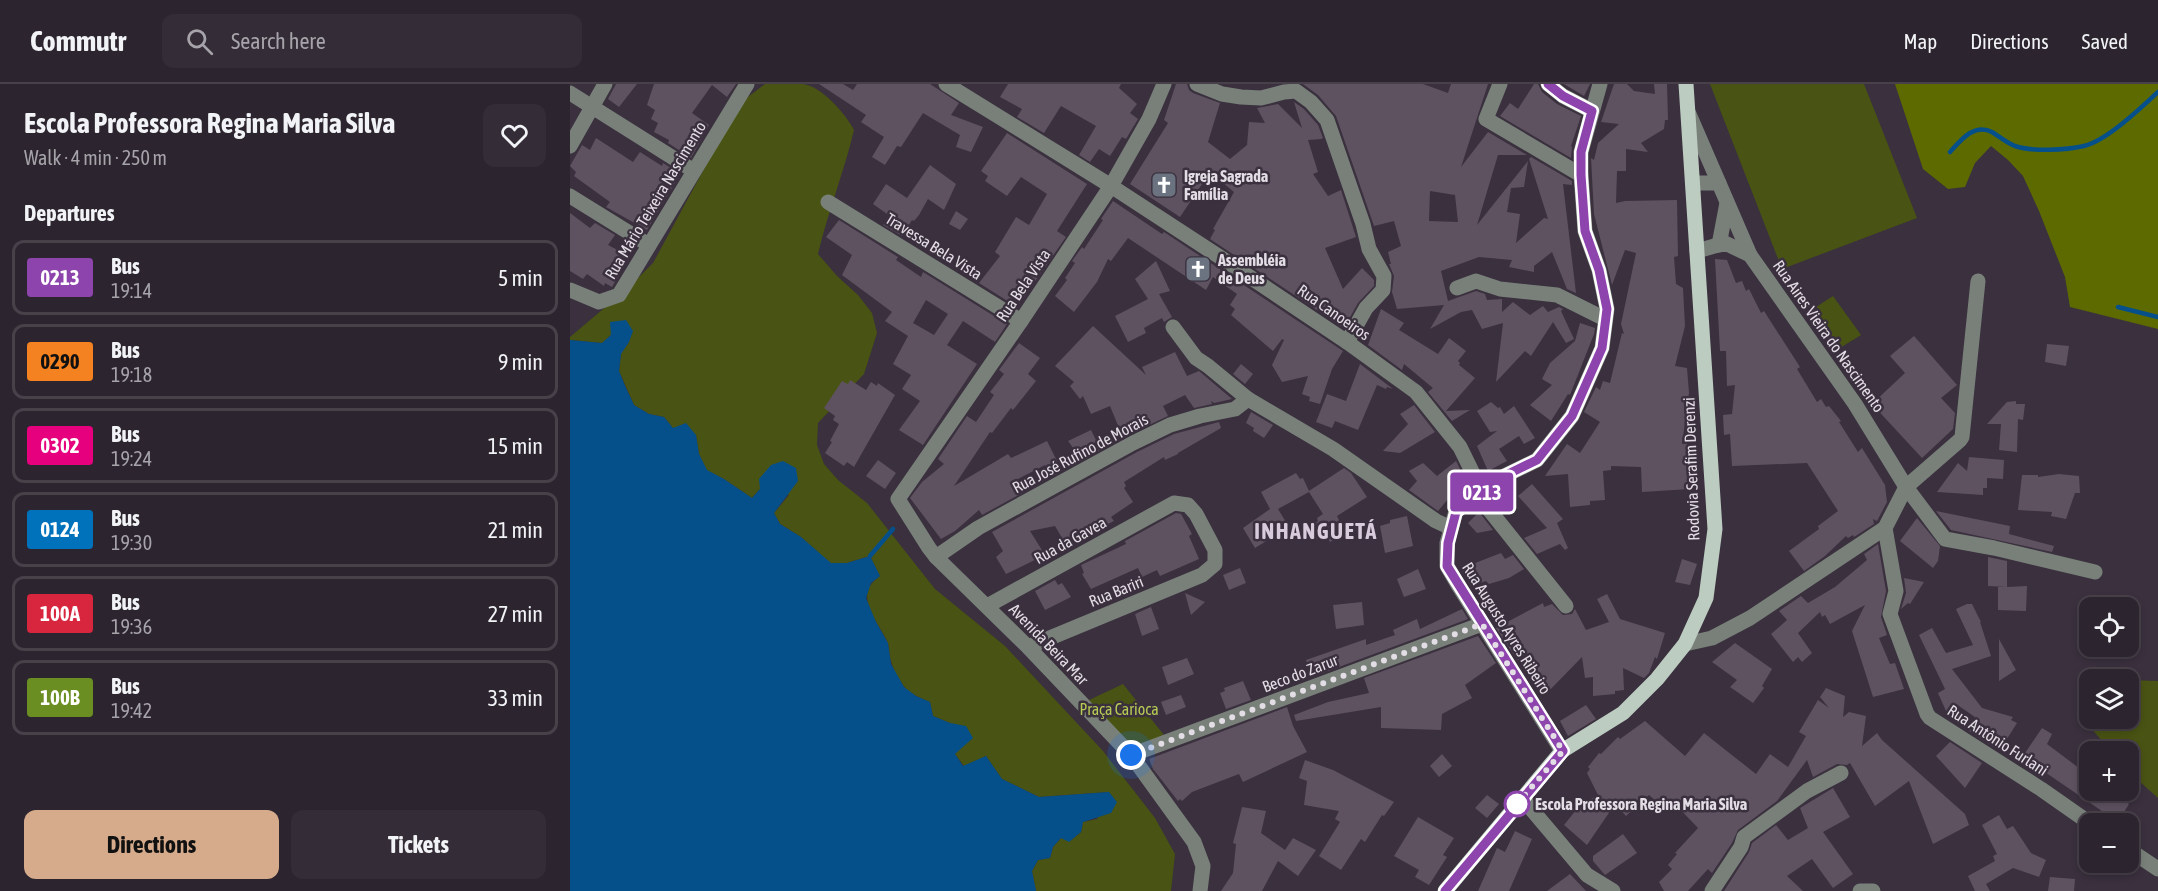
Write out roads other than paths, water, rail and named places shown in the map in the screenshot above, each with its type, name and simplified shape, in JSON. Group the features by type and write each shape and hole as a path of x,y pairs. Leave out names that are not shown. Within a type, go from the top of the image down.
{"main road":[{"name":"Rodovia Serafim Derenzi","path":"1445,891 1563,751 1623,713 1657,679 1685,644 1706,598 1715,529 1686,84"}],"street":[{"path":"570,146 605,84"},
{"name":"Rua Mário Teixeira Nascimento","path":"573,292 599,302 619,295 747,84"},
{"name":"Rua Canoeiros","path":"946,84 1111,186 1347,342 1416,392 1460,447 1482,492 1483,502 1566,606"},
{"name":"Rua Bela Vista","path":"898,498 1111,186 1149,119 1164,84"},
{"path":"1197,84 1222,94 1241,97 1261,98 1296,91 1311,102 1328,120 1363,224 1369,249 1384,276 1383,290 1366,308 1347,342"},
{"path":"1500,84 1486,119 1581,175"},
{"path":"1548,84 1563,96 1592,111"},
{"name":"Rua Augusto Ayres Ribeiro","path":"1563,751 1447,566 1448,543 1456,512 1502,477 1537,460 1572,416 1602,348 1607,309 1599,270 1585,231 1581,175 1581,152 1600,84"},
{"path":"570,93 694,171"},
{"path":"1689,114 1750,255"},
{"path":"1693,183 1719,183"},
{"path":"570,196 649,245"},
{"name":"Travessa Bela Vista","path":"828,202 1021,321"},
{"path":"1697,251 1719,245 1727,202"},
{"name":"Rua Aires Vieira do Nascimento","path":"1719,245 1725,243 1750,255 1855,404 1906,487 1945,539 2096,572"},
{"path":"1457,288 1476,281 1508,290 1557,295 1605,319"},
{"path":"1685,644 1712,638 1750,618 1885,528 1906,487 1962,437 1978,281"},
{"path":"1173,327 1196,358 1248,399 1333,449 1436,521 1451,528"},
{"name":"Rua José Rufino de Morais","path":"933,553 1133,443 1170,425 1234,409 1248,399"},
{"name":"Avenida Beira Mar","path":"898,498 933,553 1028,647 1131,755 1194,842 1203,866 1200,891"},
{"name":"Rua da Gavea","path":"987,606 1174,503 1188,506 1196,514 1215,550 1215,564"},
{"name":"Rua Antônio Furlani","path":"1885,528 1896,591 1890,614 1927,714 2079,816"},
{"name":"Rua Bariri","path":"1028,647 1202,576 1215,564"},
{"name":"Beco do Zarur","path":"1131,755 1482,624"},
{"path":"1712,891 1742,847 1744,837 1807,791 1841,773"},
{"path":"1522,798 1587,874 1613,891"},
{"path":"2139,856 2158,869"},
{"path":"1860,891 1873,891"}],"water":[{"path":"626,320 633,331 621,354 619,371 634,405 649,414 664,417 673,428 686,423 696,435 699,454 707,470 752,498 760,489 759,479 771,465 783,461 796,468 798,481 774,513 780,524 801,537 831,563 847,563 870,556 880,576 871,583 866,598 888,643 891,664 904,687 930,702 933,716 966,726 973,738 955,754 963,766 986,756 1002,779 1039,797 1109,792 1117,802 1111,813 1083,822 1081,832 1069,842 1061,838 1053,847 1050,858 1038,860 1032,871 1036,891 570,891 570,340 602,343 611,335 610,322"}],"waterway":[{"path":"1950,152 1968,134 1979,130 1992,132 2022,148 2050,150 2084,146 2113,131 2158,92"},
{"path":"2118,307 2158,317"},
{"path":"870,556 893,529"}],"place":[{"name":"Igreja Sagrada Família","path":"1164,185"},
{"name":"Assembléia de Deus","path":"1198,269"},
{"name":"Escola Professora Regina Maria Silva","path":"1517,804"}],"district":[{"name":"INHANGUETÁ","path":"1316,531"}],"park label":[{"name":"Praça Carioca","path":"1119,709"}]}
